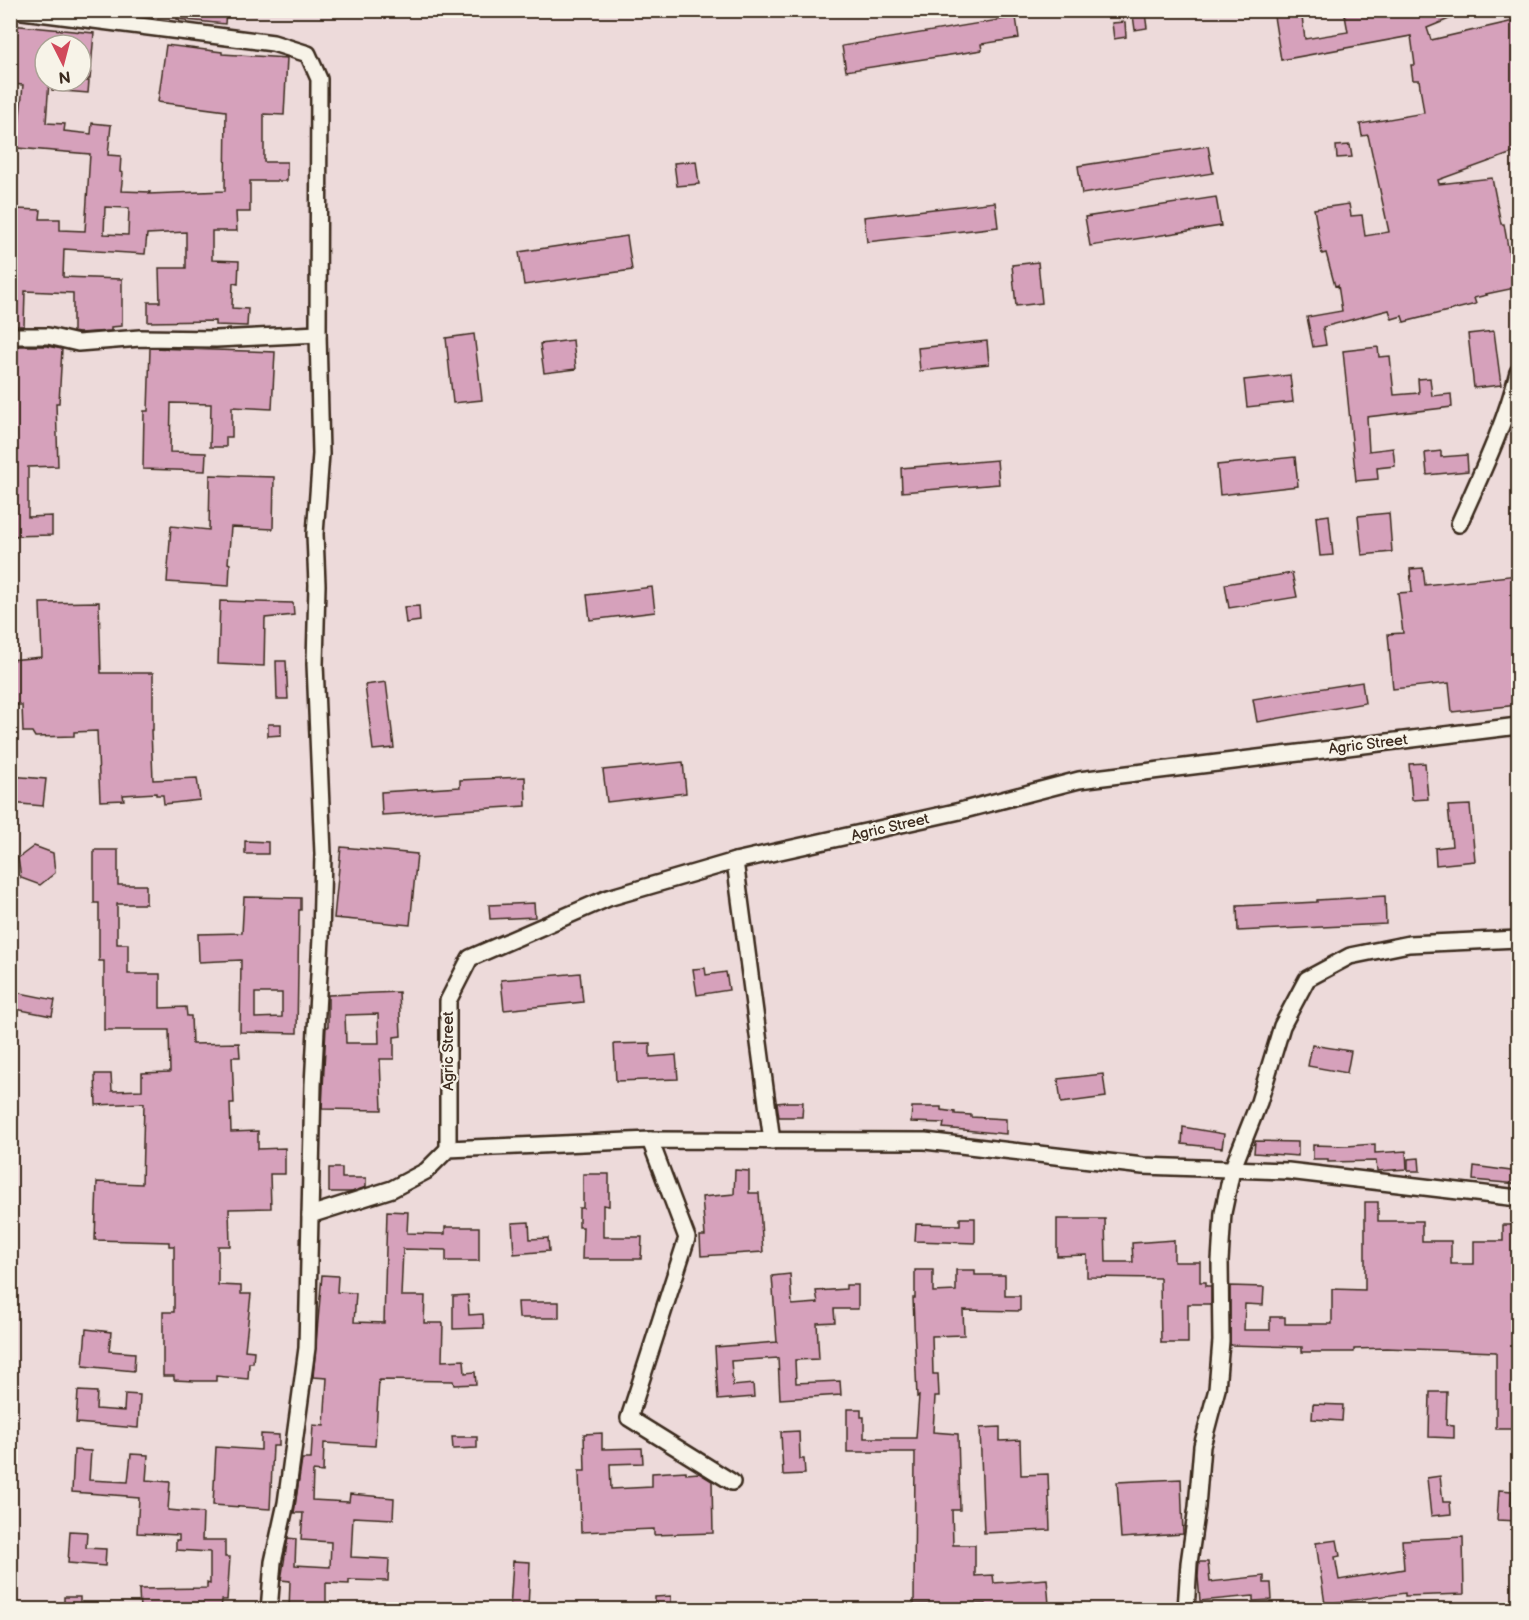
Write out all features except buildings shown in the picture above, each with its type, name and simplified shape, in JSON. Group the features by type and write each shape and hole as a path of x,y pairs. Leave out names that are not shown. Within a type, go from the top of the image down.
{"street":[{"path":"15,10 273,43 308,54 319,79 318,334 321,454 315,534 317,585 315,664 323,854 307,1348 286,1503 273,1562 269,1610"},
{"path":"10,336 48,336 78,343 140,338 216,339 318,334"},
{"path":"1459,524 1494,446 1509,407 1518,372"},
{"name":"Agric Street","path":"448,1149 448,1001 470,958 608,898 735,861 960,811 1079,780 1518,726"},
{"path":"735,861 772,1141"},
{"path":"1186,1610 1202,1446 1217,1389 1221,1341 1220,1261 1223,1213 1232,1170 1259,1102 1282,1026 1307,980 1350,956 1409,944 1518,939"},
{"path":"310,1215 392,1189 426,1172 448,1149 650,1140 925,1141 1143,1166 1288,1171 1518,1198"},
{"path":"650,1140 687,1238 629,1418 732,1482"}]}
